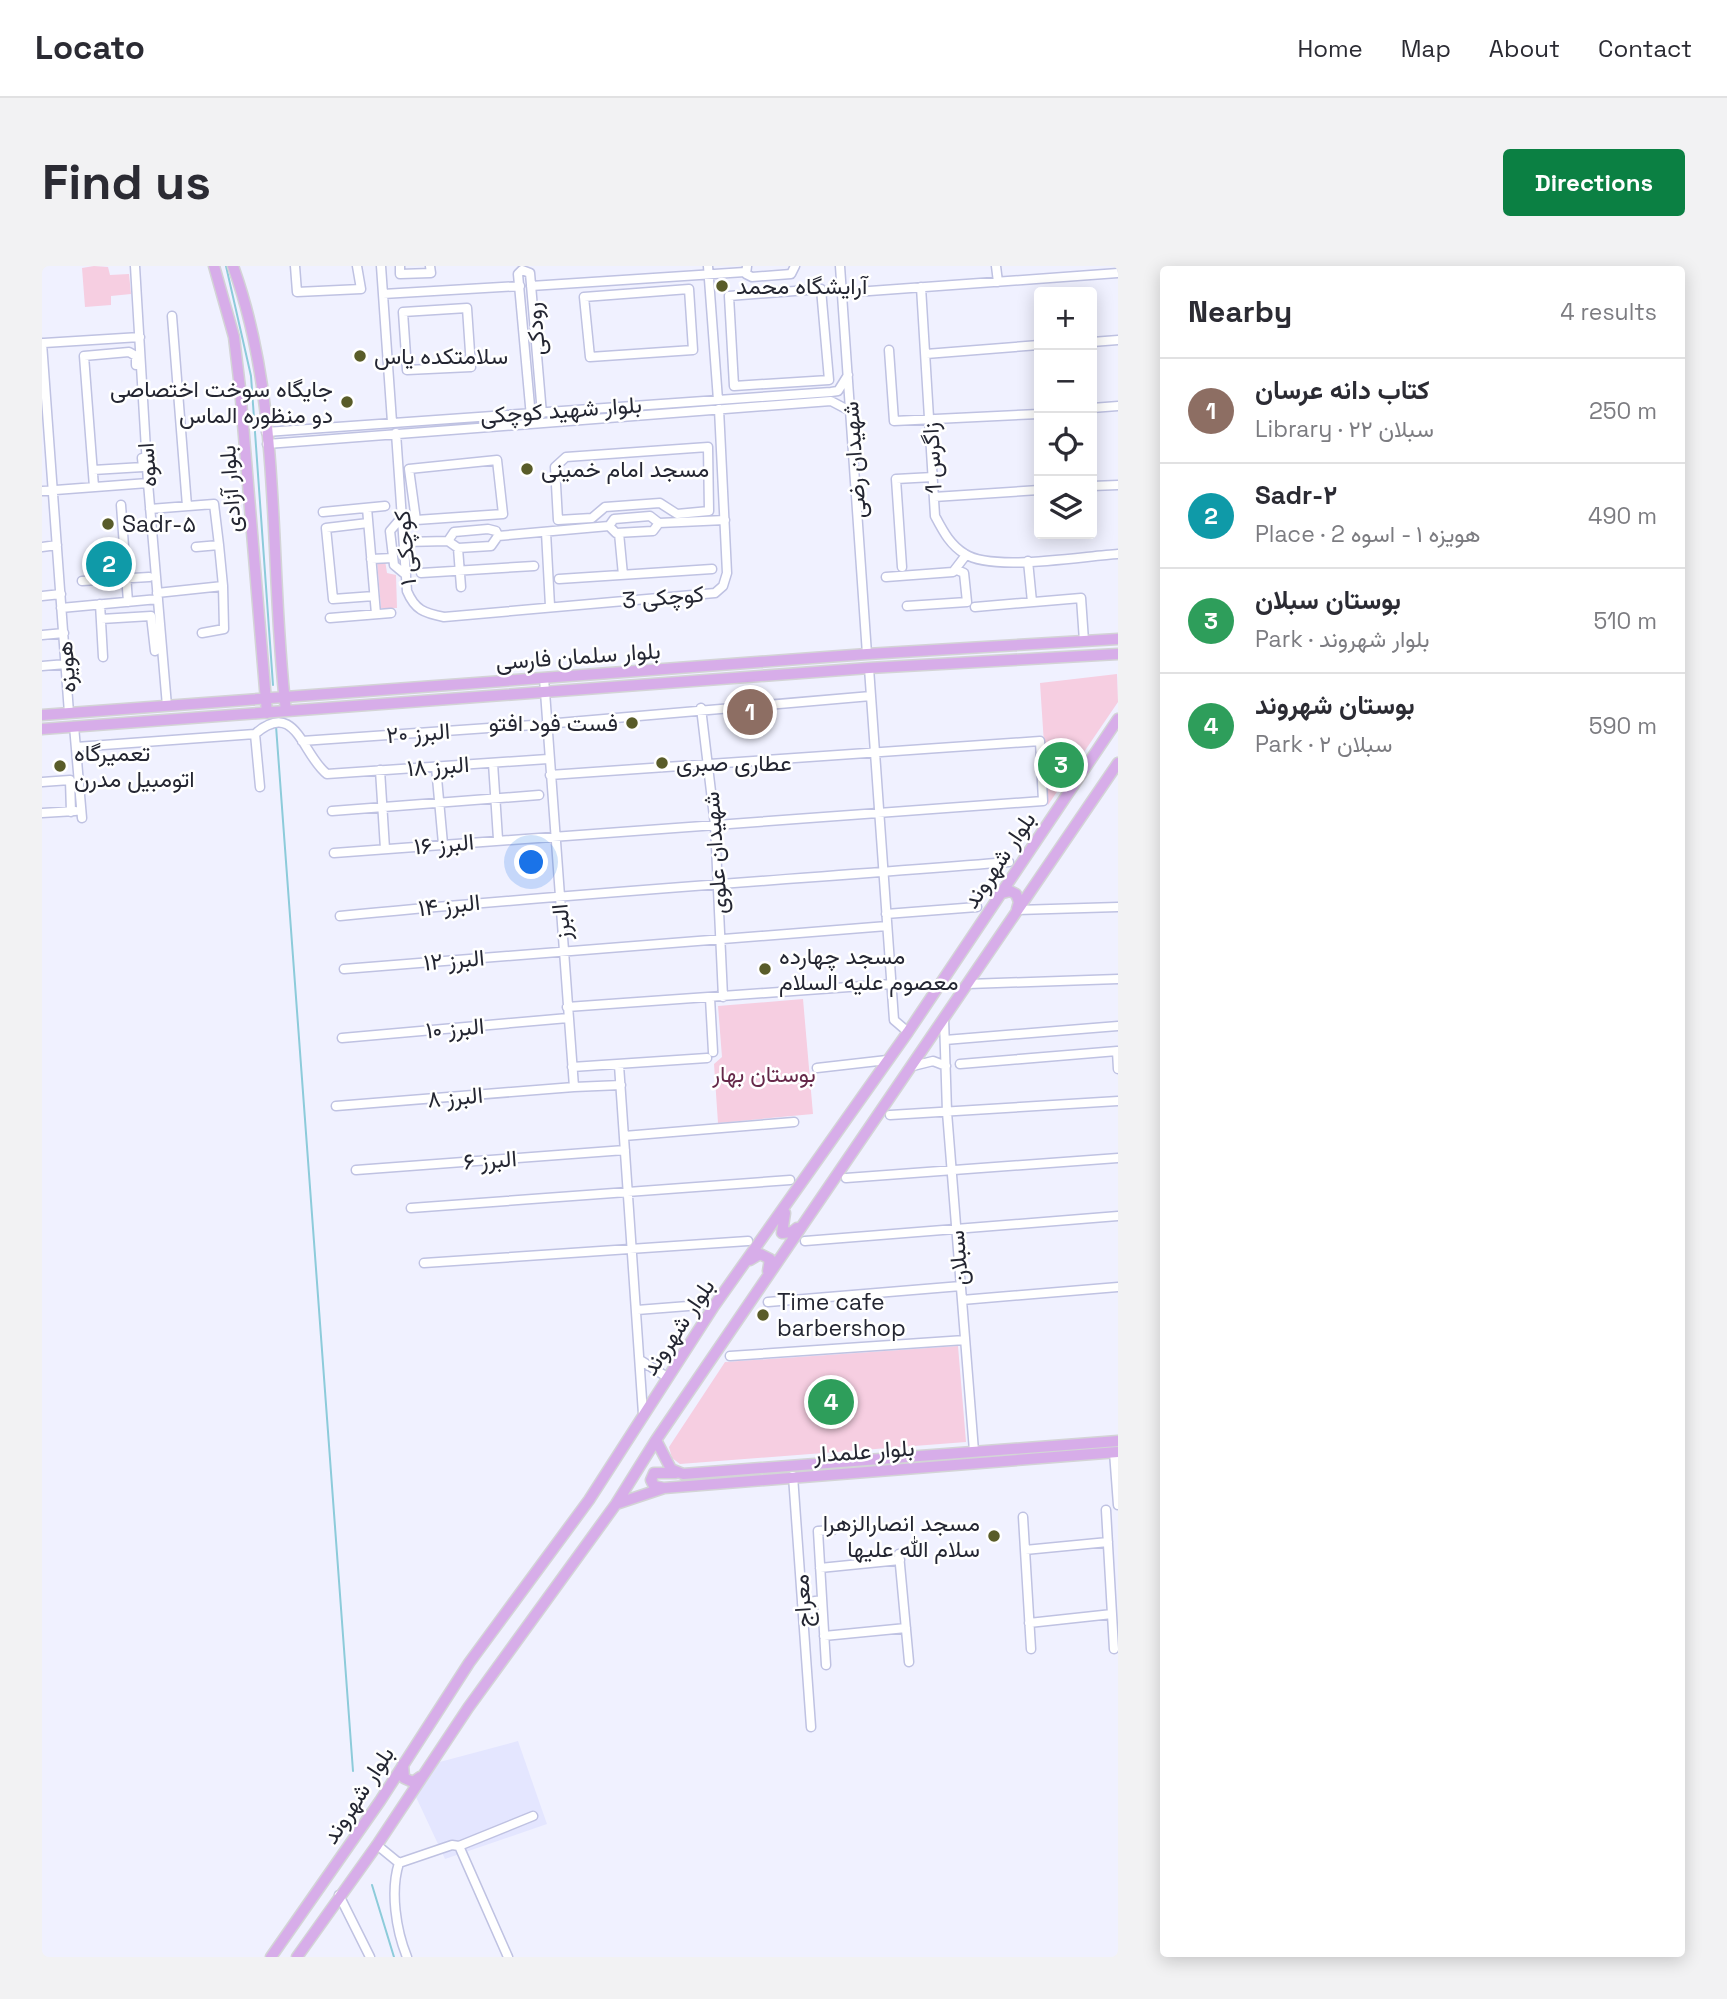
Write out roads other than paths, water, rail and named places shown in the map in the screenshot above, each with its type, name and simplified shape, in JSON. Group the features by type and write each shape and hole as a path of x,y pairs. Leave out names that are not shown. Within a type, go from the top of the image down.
{"main road":[{"name":"بلوار آزادی","path":"214,266 234,337 267,713"},
{"name":"بلوار آزادی","path":"233,266 250,325 266,432 286,711"},
{"name":"بلوار سلمان فارسی","path":"42,715 867,654 1118,639"},
{"name":"بلوار سلمان فارسی","path":"42,729 869,668 1118,654"},
{"path":"321,694 323,708"},
{"path":"232,701 234,715"},
{"name":"بلوار شهروند","path":"271,1957 380,1801 469,1663 589,1500 667,1377 908,1032 1118,719"},
{"name":"بلوار شهروند","path":"297,1957 377,1845 420,1777 616,1504 656,1440 1118,763"},
{"path":"1017,870 1023,882 1035,883"},
{"path":"999,894 1010,891 1016,894 1019,902 1016,911"},
{"path":"790,1200 781,1223 782,1233 792,1232 806,1219"},
{"path":"744,1264 760,1254 768,1255 770,1265 766,1278"},
{"path":"656,1440 677,1474"},
{"name":"بلوار علمدار","path":"664,1488 654,1486 651,1480 654,1473 677,1474 1118,1441"},
{"path":"974,1451 975,1462"},
{"name":"بلوار علمدار","path":"616,1504 664,1488 1116,1452"},
{"path":"404,1760 401,1770 404,1778 413,1782 420,1777"},
{"path":"380,1801 393,1796 398,1798 400,1810"}],"street":[{"name":"اسوه","path":"135,266 148,483 167,706"},
{"path":"295,266 297,292 361,289 357,266"},
{"path":"381,266 392,422"},
{"path":"400,266 400,274 431,273 430,266"},
{"path":"531,286 708,270 746,269 750,277 767,276 791,274 796,266"},
{"name":"شهیدان رضی","path":"840,266 867,654"},
{"path":"996,266 998,282"},
{"name":"رودکی","path":"531,423 518,274 522,270 530,273 543,422"},
{"name":"کوچکی 3","path":"550,606 715,593 723,586 727,573 708,270"},
{"path":"842,293 1118,274"},
{"path":"767,276 768,293"},
{"path":"634,278 634,293"},
{"path":"383,294 520,286"},
{"name":"زاگرس 1","path":"921,287 935,516 945,536 966,555"},
{"path":"689,289 693,349 590,357 584,297 634,293 689,289"},
{"path":"821,289 829,380 734,386 729,296 768,293 821,289"},
{"path":"428,292 430,310"},
{"path":"523,309 528,303 533,309"},
{"path":"467,307 471,367 407,370 403,312 430,310 467,307"},
{"path":"172,316 187,506"},
{"path":"43,343 55,338 140,337"},
{"path":"1097,342 1118,340"},
{"name":"هویزه","path":"43,343 46,431 54,490 69,713"},
{"path":"926,354 1034,345"},
{"path":"889,350 894,421 1034,414"},
{"path":"93,470 143,467 136,356 129,352 84,356 94,487"},
{"path":"848,375 831,397 850,411"},
{"name":"بلوار شهید کوچکی","path":"266,432 530,412 831,397"},
{"name":"بلوار شهید کوچکی","path":"267,444 558,421 718,404"},
{"path":"1097,408 1118,406"},
{"path":"557,411 552,418 558,421"},
{"path":"512,414 518,417 513,424"},
{"path":"284,431 282,437 286,442"},
{"name":"کوچکی ۱","path":"396,433 407,591 413,606 425,614 444,617 550,606"},
{"path":"708,447 709,511 677,514 660,502 634,505 605,507 592,518 558,520 555,467 566,457 708,447"},
{"path":"497,460 503,514 473,516 416,520 409,469 497,460"},
{"path":"902,566 896,480 933,477"},
{"path":"42,491 148,483"},
{"path":"1097,486 1118,485"},
{"path":"934,497 1034,491"},
{"path":"150,509 214,504 223,586 224,629 202,633"},
{"path":"121,505 128,602"},
{"path":"634,505 635,517"},
{"path":"323,512 385,506"},
{"path":"367,508 376,614"},
{"path":"473,516 475,530"},
{"path":"498,536 609,526 614,519 635,517 650,516 659,523 724,520"},
{"path":"402,517 390,531 394,565 406,575"},
{"path":"368,523 326,528 332,599 374,596"},
{"path":"609,526 611,531 619,533 653,531 659,523"},
{"path":"448,541 454,532 488,529 495,531 498,536"},
{"path":"546,532 550,606"},
{"path":"619,533 623,575"},
{"path":"404,542 448,541 458,548 492,546 498,536"},
{"path":"42,547 57,545"},
{"path":"197,547 219,545"},
{"path":"458,548 461,587"},
{"path":"957,570 966,555 997,563 1118,554"},
{"path":"371,559 393,558"},
{"path":"1028,561 1032,602"},
{"path":"421,573 534,566"},
{"path":"559,579 712,569"},
{"path":"886,577 957,570 964,573 967,602 907,606"},
{"path":"82,581 149,577"},
{"path":"61,608 128,602 223,586"},
{"path":"42,596 61,594"},
{"path":"975,607 1081,597 1084,641"},
{"path":"100,604 103,657"},
{"path":"330,618 391,613"},
{"path":"101,619 151,616 155,651"},
{"path":"42,635 64,633"},
{"path":"42,666 66,664"},
{"path":"869,668 894,1020 908,1032"},
{"name":"البرز","path":"544,678 574,1087"},
{"path":"547,724 701,708 871,696"},
{"name":"شهیدان علوی","path":"701,708 715,825 723,998"},
{"path":"76,747 255,734 262,727 286,723 296,728 302,741"},
{"name":"البرز ۲۰","path":"302,741 533,725"},
{"path":"42,813 82,814 74,726"},
{"path":"255,734 260,787"},
{"name":"البرز ۱۸","path":"302,741 317,766 327,774 548,759"},
{"name":"البرز ۱۶","path":"334,853 1043,801 1040,741 875,752"},
{"path":"550,775 875,752"},
{"path":"493,763 498,839"},
{"path":"436,766 443,844"},
{"path":"380,770 385,849"},
{"path":"42,782 70,780 71,812"},
{"path":"332,811 539,795"},
{"name":"البرز ۱۴","path":"340,916 559,894 717,886 1009,862"},
{"path":"886,914 977,907"},
{"path":"1016,911 1118,907"},
{"name":"البرز ۱۲","path":"344,969 887,926"},
{"path":"968,984 1118,978"},
{"path":"567,1007 891,984"},
{"path":"572,1067 710,1055 710,998"},
{"name":"البرز ۱۰","path":"341,1038 568,1018"},
{"name":"سبلان","path":"944,1019 951,1170 974,1451"},
{"path":"945,1040 1118,1026"},
{"path":"960,1064 1117,1051 1118,1069"},
{"path":"817,1068 887,1060"},
{"path":"912,1066 933,1060 946,1066"},
{"path":"619,1065 643,1414"},
{"path":"574,1087 621,1085"},
{"name":"البرز ۸","path":"336,1106 574,1087"},
{"path":"890,1115 1118,1101"},
{"path":"624,1136 794,1122"},
{"name":"البرز ۶","path":"356,1170 625,1150"},
{"path":"846,1178 1118,1158"},
{"path":"411,1208 628,1195 790,1180"},
{"path":"805,1241 1118,1216"},
{"path":"424,1263 632,1251 748,1241"},
{"path":"768,1302 961,1286"},
{"path":"962,1300 1118,1287"},
{"path":"637,1310 701,1305"},
{"path":"730,1356 965,1340"},
{"path":"640,1360 667,1377"},
{"path":"1116,1452 1118,1504"},
{"name":"معراج","path":"793,1476 811,1727"},
{"path":"1106,1510 1114,1576 1114,1649"},
{"path":"1023,1517 1031,1649"},
{"path":"826,1665 818,1531 833,1530"},
{"path":"1025,1550 1108,1542"},
{"path":"820,1568 899,1557 909,1662"},
{"path":"802,1602 822,1600"},
{"path":"1029,1623 1112,1614"},
{"path":"824,1636 906,1628"},
{"path":"399,1863 452,1845 459,1846 533,1816"},
{"path":"377,1845 399,1863"},
{"path":"459,1846 508,1957"},
{"path":"399,1863 394,1880 407,1957"},
{"path":"339,1895 370,1957"}],"waterway":[{"path":"226,266 251,376 273,685"},
{"path":"276,726 353,1771"},
{"path":"372,1885 394,1957"}],"place":[{"name":"آرایشگاه محمد","path":"722,286"},
{"name":"سلامتکده یاس","path":"360,356"},
{"name":"جایگاه سوخت اختصاصی دو منظوره الماس","path":"347,402"},
{"name":"مسجد امام خمینی","path":"527,469"},
{"name":"Sadr-۵","path":"108,524"},
{"name":"Sadr-۲","path":"109,564"},
{"name":"کتاب دانه عرسان","path":"750,712"},
{"name":"فست فود افتو","path":"632,723"},
{"name":"عطاری صبری","path":"662,763"},
{"name":"بوستان سبلان","path":"1061,765"},
{"name":"تعمیرگاه اتومبیل مدرن","path":"60,766"},
{"name":"مسجد چهارده معصوم علیه السلام","path":"765,969"},
{"name":"Time cafe barbershop","path":"763,1315"},
{"name":"بوستان شهروند","path":"831,1402"},
{"name":"مسجد انصارالزهرا سلام الله علیها","path":"994,1536"}],"park label":[{"name":"بوستان بهار","path":"764,1074"}]}
